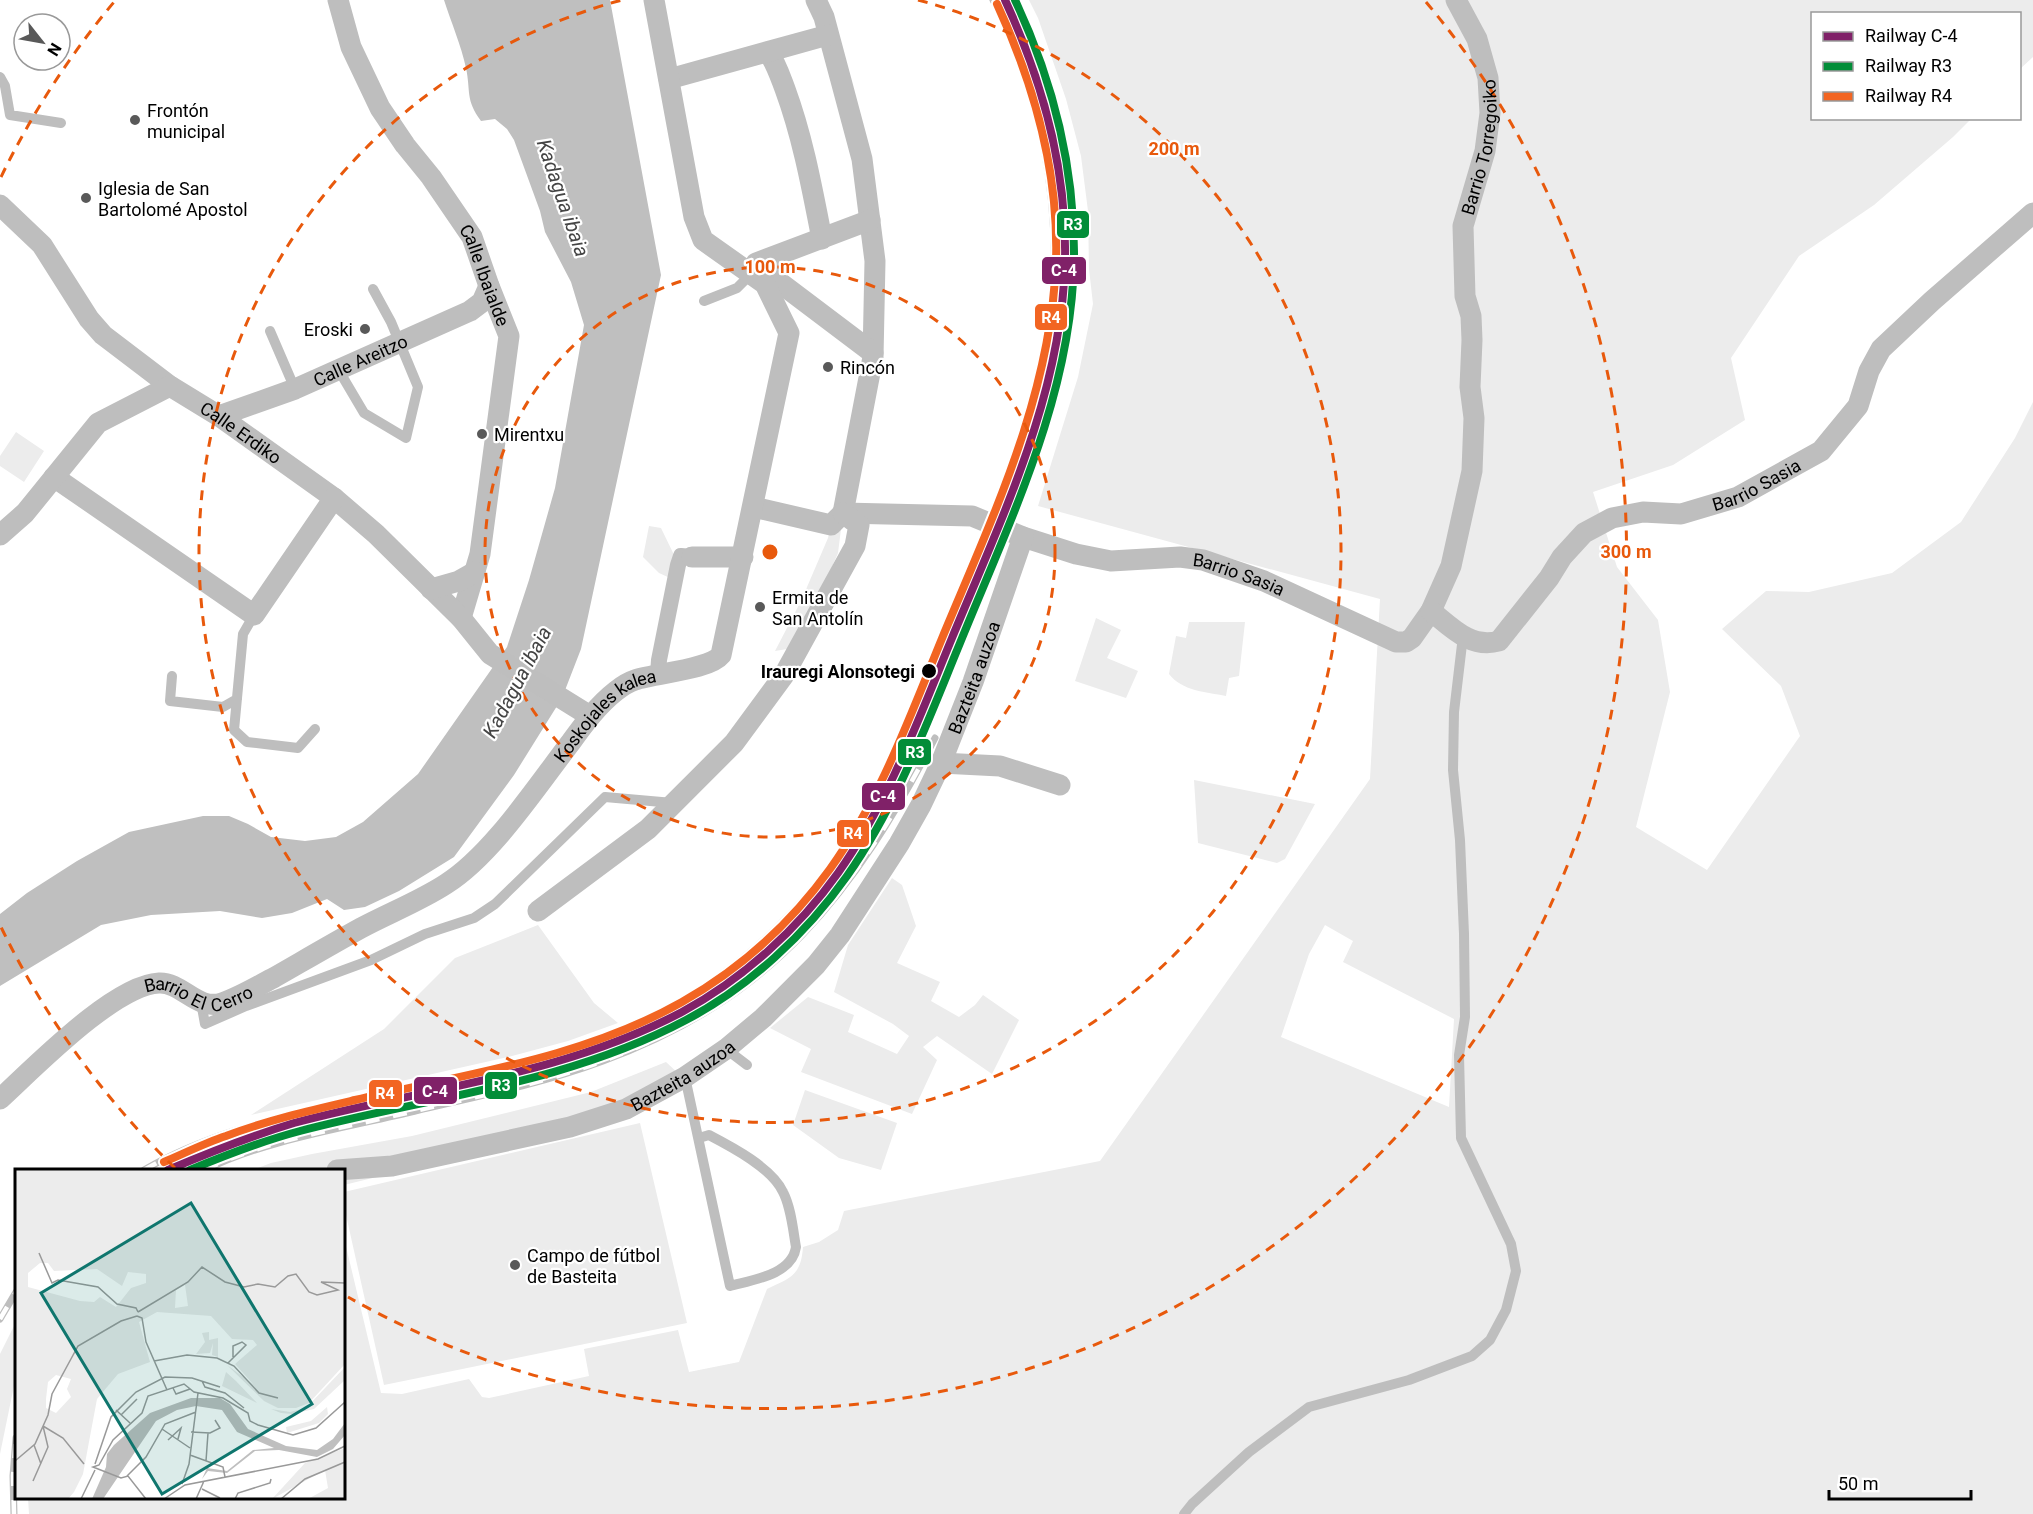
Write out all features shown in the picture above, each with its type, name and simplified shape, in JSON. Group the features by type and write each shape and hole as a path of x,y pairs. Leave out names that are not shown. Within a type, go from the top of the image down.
{"street":[{"name":"Calle Ibaialde","path":"338,0 351,47 380,108 472,237 509,336 480,554 461,618"},
{"path":"654,0 694,217 704,240 765,284 789,333"},
{"path":"753,507 831,525 843,513 873,353 875,261 862,159 828,34 816,0"},
{"name":"Barrio Torregoiko","path":"1456,0 1476,39 1488,78 1490,113 1485,151 1463,226"},
{"path":"669,79 828,34"},
{"path":"768,52 776,65 791,104 808,164 822,238"},
{"name":"Calle Erdiko","path":"1,205 42,245 89,320 103,335 170,386 219,416 334,498 376,534 461,618 490,654 590,716"},
{"name":"Barrio Sasia","path":"1431,611 1463,636 1477,643 1489,644 1499,641 1549,578 1562,557 1584,533 1612,518 1643,512 1681,513 1738,497 1821,451 1858,406 1869,371 1881,350 2033,213"},
{"path":"746,271 767,260 870,220"},
{"name":"Barrio Sasia","path":"1023,537 1076,554 1111,561 1180,557 1203,560 1264,581 1396,642 1406,642 1412,638 1431,611 1451,566 1472,471 1474,418 1470,387 1472,340 1471,316 1465,296 1463,226"},
{"path":"767,260 775,279 873,353"},
{"name":"Calle Areitzo","path":"219,416 295,389 470,311 482,302 489,286"},
{"name":"Koskojales kalea","path":"445,886 464,872 507,825 590,716 616,691 633,680 712,662 721,655 789,333 796,312 801,308 812,307"},
{"path":"470,311 483,310 504,324"},
{"path":"0,535 25,513 98,423 170,386"},
{"path":"255,443 255,422 264,401"},
{"path":"54,477 254,615 334,498"},
{"path":"843,513 972,516 1023,537"},
{"path":"538,911 648,829 734,743 784,675 855,546 859,525 843,513"},
{"name":"Bazteita auzoa","path":"345,1169 392,1166 570,1127 626,1109 685,1077 726,1049 790,992 840,935 899,844 941,763 983,654 1023,537"},
{"path":"658,675 659,660 682,562 743,557"},
{"path":"431,589 459,581 475,572"},
{"path":"941,763 1000,766 1060,785"},
{"name":"Barrio El Cerro","path":"0,1099 88,1019 126,994 163,983 182,990 201,1002 220,1004 260,985 361,928 445,886"}],"lane":[{"path":"0,77 5,86 10,115 60,123"},
{"path":"704,301 737,288 746,271"},
{"path":"338,369 364,413 406,438 418,387 373,289"},
{"path":"270,331 295,389"},
{"path":"254,615 243,634 234,730 247,741 298,748 315,729"},
{"path":"1184,1514 1249,1452 1309,1407 1409,1380 1472,1356 1490,1340 1506,1310 1516,1271 1511,1244 1461,1138 1459,1055 1465,1017 1464,934 1460,840 1453,770 1454,712 1463,636"},
{"path":"172,676 170,701 223,707 237,699"},
{"path":"201,1002 205,1024 246,1006 371,960 425,934 474,918 495,904 605,797 674,803"},
{"path":"726,1049 747,1065"},
{"path":"685,1077 730,1286 772,1274 790,1261 796,1252 784,1193 766,1172 730,1146 709,1135 699,1138"}],"shaded area":[{"path":"1029,0 2033,0 2033,57 2021,68 2021,12 1811,12 1811,120 1970,120 1874,205 1799,256 1731,358 1745,420 1673,465 1593,492 1617,567 1658,620 1670,692 1636,827 1707,870 1800,736 1781,686 1722,629 1766,591 1809,592 1892,573 1961,522 2015,438 2033,402 2033,1514 29,1514 28,1499 345,1499 345,1242 381,1393 402,1394 469,1379 482,1397 489,1398 589,1376 584,1349 678,1330 689,1372 739,1362 767,1289 793,1275 800,1264 803,1247 819,1242 838,1230 844,1211 1100,1161 1370,779 1380,599 1038,506 1078,377 1093,304 1089,269 1088,211 1081,156 1066,99 1038,18","holes":["1325,925 1353,941 1343,962 1454,1019 1449,1107 1281,1037 1309,954"]},
{"path":"16,432 44,451 24,482 0,466 0,456"},
{"path":"843,513 838,553 818,599 787,649 775,651 801,601 828,538 831,525"},
{"path":"649,526 661,528 676,559 670,578 659,573 643,557"},
{"path":"1096,618 1121,630 1107,658 1138,671 1126,698 1075,681"},
{"path":"1189,622 1245,622 1239,676 1229,678 1226,696 1187,687 1174,680 1169,674 1176,636 1186,638"},
{"path":"1194,780 1315,804 1285,859 1277,863 1198,843"},
{"path":"892,878 902,885 916,926 897,963 940,982 931,1001 959,1017 975,1005 983,995 1019,1020 992,1074 937,1036 923,1047 937,1060 912,1114 801,1072 811,1049 770,1028 808,997 854,1015 848,1032 897,1054 909,1036 893,1024 834,992 848,945"},
{"path":"538,925 594,1003 618,1023 568,1041 512,1056 251,1115 384,1029 455,958"},
{"path":"666,1062 679,1074 633,1114 345,1185 345,1169 256,1169 271,1163 312,1154 412,1136 591,1092"},
{"path":"805,1090 897,1123 881,1170 839,1158 793,1125"},
{"name":"Campo de fútbol de Basteita","path":"640,1123 687,1323 384,1385 345,1210 345,1192"},
{"path":"15,1324 15,1381 0,1454 0,1354"}],"water":[{"name":"Kadagua ibaia","path":"444,0 610,0 661,275 581,649 562,698 514,775 454,857 399,891 365,907 344,910 327,899 292,913 262,918 220,911 151,915 101,925 0,986 0,914 27,893 77,861 129,832 203,816 229,816 271,837 305,841 336,837 363,822 418,774 507,647 555,488 584,325 571,282 545,232 540,211 514,140 507,129 495,119 481,121 473,107 464,59"}],"railway":[{"path":"146,1169 189,1147 261,1123 335,1104 543,1058 623,1030 661,1012 722,974 777,927 825,873 865,813 899,739 1007,478 1031,410 1047,340 1054,265 1050,187 1044,148 1024,72 993,0"},
{"path":"207,1169 229,1159 282,1142 512,1088 581,1069 663,1035 716,1006 762,972 803,934 839,892 873,845 935,738"},
{"path":"0,1319 15,1294"},
{"path":"14,1514 15,1451"}],"rail line":[{"name":"C-4","path":"171,1169 262,1133 294,1123 541,1066 636,1034 705,999 748,968 787,933 838,873 873,817 915,729 1009,501 1041,407 1053,359 1061,310 1065,261 1062,193 1050,127 1041,95 1019,31 1005,0"},
{"name":"R3","path":"193,1169 286,1135 497,1087 593,1060 640,1042 709,1007 754,975 795,938 847,876 865,849 896,792 935,703 1018,503 1050,408 1062,359 1071,310 1074,259 1071,192 1051,94 1015,0"},
{"name":"R4","path":"164,1162 218,1139 274,1120 522,1063 604,1038 643,1022 682,1002 744,960 799,908 830,869 865,814 906,726 999,500 1031,407 1043,360 1052,311 1056,262 1053,195 1042,129 1033,97 997,4"}],"place":[{"name":"Frontón municipal","path":"135,120"},
{"name":"Iglesia de San Bartolomé Apostol","path":"86,198"},
{"name":"Eroski","path":"365,329"},
{"name":"Rincón","path":"828,367"},
{"name":"Mirentxu","path":"482,434"},
{"name":"Ermita de San Antolín","path":"760,607"},
{"name":"Irauregi Alonsotegi","path":"929,671"},
{"name":"Campo de fútbol de Basteita","path":"515,1265"}]}
